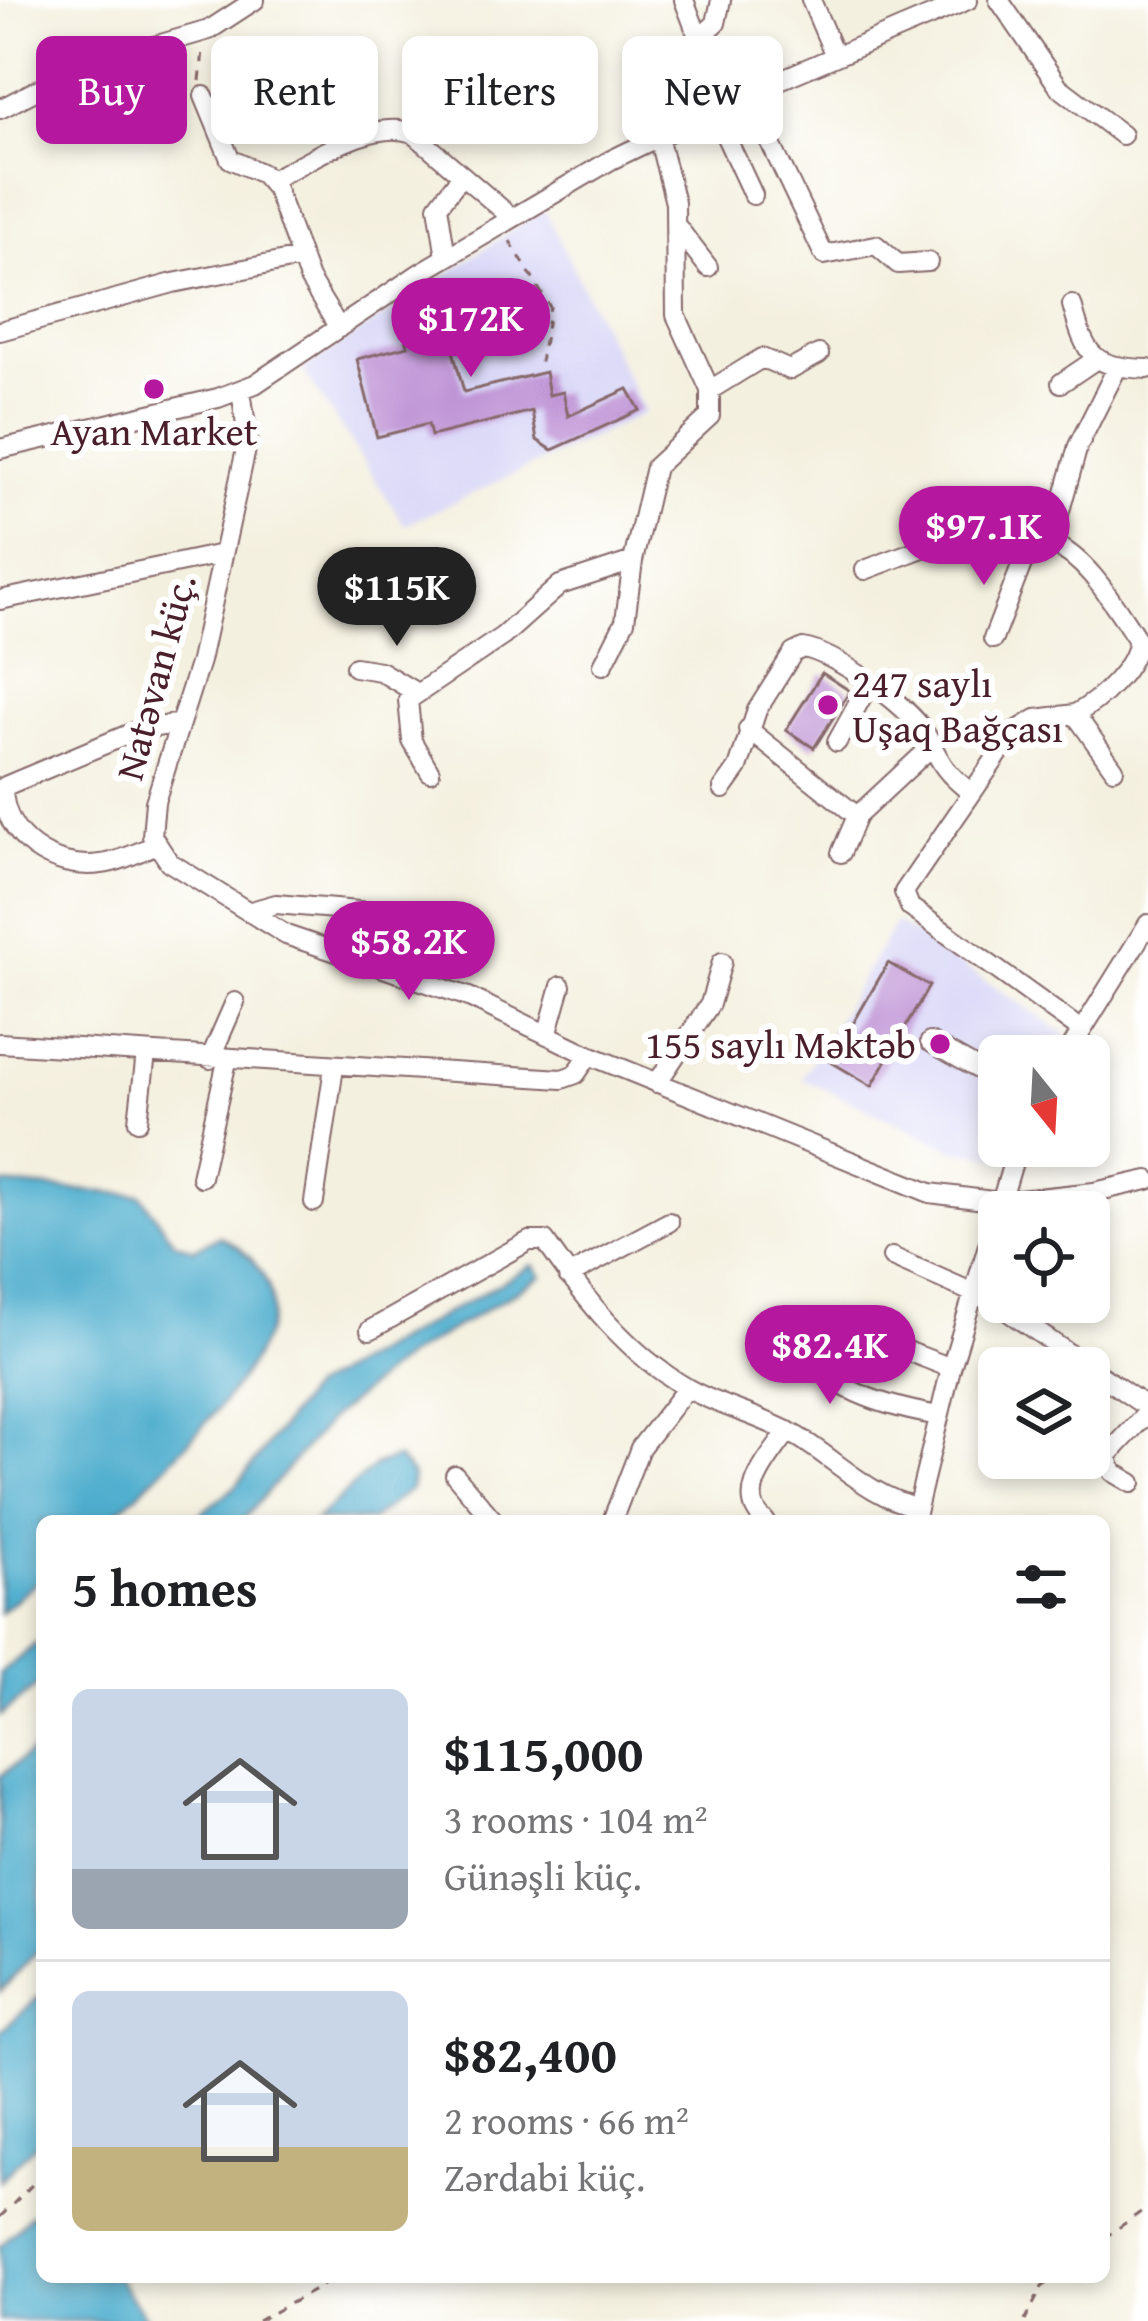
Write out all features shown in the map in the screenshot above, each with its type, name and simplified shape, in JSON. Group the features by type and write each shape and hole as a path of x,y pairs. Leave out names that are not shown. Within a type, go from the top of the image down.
{"street":[{"path":"187,37 208,30 255,0"},
{"path":"684,0 701,36"},
{"path":"702,36 716,23 721,0"},
{"path":"811,0 836,56"},
{"path":"783,79 968,0"},
{"path":"1000,0 1059,87 1121,135"},
{"path":"0,109 36,90"},
{"path":"204,96 230,159 270,180 300,258 339,328"},
{"path":"270,180 375,132 399,128 462,175 505,220"},
{"path":"0,448 242,390 505,220 643,144"},
{"path":"603,665 628,608 633,561 655,467 710,416 710,390 676,314 677,228 671,175 661,144"},
{"path":"733,144 753,195"},
{"path":"771,144 824,255 866,244 876,245 898,265 928,262"},
{"path":"446,257 437,206 462,175"},
{"path":"677,228 708,267"},
{"path":"0,331 172,283 300,258"},
{"path":"1072,305 1081,338 1095,360 1117,368 1148,369"},
{"path":"710,390 763,358 790,370 819,354"},
{"path":"1061,383 1095,360"},
{"path":"865,570 933,544 1025,556 1051,543 1078,446 1117,368"},
{"name":"Natəvan küç.","path":"155,845 157,793 200,661 248,440 242,390"},
{"path":"926,500 933,544"},
{"path":"1051,543 1083,562 1137,639 1132,657 1105,693 1075,714 1022,724 969,791 907,884 905,900 1081,1030"},
{"path":"0,600 222,554"},
{"path":"993,639 1025,556"},
{"path":"430,772 408,728 408,700 453,674 560,585 633,561"},
{"path":"723,789 737,768 748,729 793,653 803,648 869,684 913,718 935,761 969,791"},
{"path":"355,667 380,671 416,692"},
{"path":"837,742 869,684"},
{"path":"1075,714 1114,769"},
{"path":"179,723 136,731 10,781 2,793 3,811 21,837 56,861 106,864 155,845 169,862 286,935 377,969 424,979 589,1055 930,1193 978,1199"},
{"path":"748,729 857,816"},
{"path":"841,853 857,816 930,748"},
{"path":"251,911 276,904 464,920"},
{"path":"1078,1035 1148,924"},
{"path":"657,1083 710,1004 722,962"},
{"path":"547,1035 561,986"},
{"path":"201,1177 218,1060 235,1002"},
{"path":"930,1042 978,1069"},
{"path":"0,1043 562,1079 575,1074 589,1055"},
{"path":"138,1121 146,1054"},
{"path":"314,1202 334,1067"},
{"path":"1098,1191 1148,1180"},
{"path":"568,1276 669,1222"},
{"path":"370,1330 529,1241 544,1241 608,1324 687,1388 788,1431 880,1496 916,1514 951,1368 978,1281"},
{"path":"892,1257 975,1292 1053,1347"},
{"path":"792,1320 800,1352 818,1368 880,1404 939,1416"},
{"path":"868,1336 951,1368"},
{"path":"1110,1385 1148,1410 1107,1456 1113,1472 1132,1483"},
{"path":"615,1515 640,1448 687,1388"},
{"path":"761,1515 751,1501 751,1488 788,1431"},
{"path":"455,1475 489,1515"}],"path":[{"path":"187,96 204,96 198,60 206,44"},
{"path":"505,220 550,307 540,362"},
{"path":"0,2217 36,2181"},
{"path":"1110,2234 1148,2207"},
{"path":"258,2321 327,2283"},
{"path":"1025,2321 1048,2283"}],"shaded area":[{"path":"544,209 645,413 405,525 303,370"},
{"name":"155 saylı Məktəb","path":"896,922 1065,1033 978,1035 978,1154 955,1150 802,1078"}],"water":[{"path":"0,1184 141,1195 174,1242 194,1249 219,1236 240,1249 265,1279 271,1317 262,1342 226,1398 177,1455 114,1515 36,1515 36,1582 0,1613"},
{"path":"533,1265 542,1276 403,1359 331,1418 247,1515 199,1515 236,1486 310,1389"},
{"path":"397,1458 412,1474 411,1489 378,1515 321,1515 375,1465"},
{"path":"36,1644 36,1687 0,1716 0,1673"},
{"path":"36,1749 36,1953 0,1992 0,1776"},
{"path":"36,1999 36,2143 0,2181 0,2032"},
{"path":"31,2214 36,2215 36,2283 121,2283 148,2321 0,2321 0,2247"}],"building":[{"path":"519,292 528,332 453,351 464,392 545,372 549,395 563,392 568,416 628,389 640,410 552,450 537,440 532,411 431,436 428,424 377,437 357,359 408,346 402,320"},
{"path":"822,673 850,691 814,748 786,730"},
{"path":"888,963 929,986 872,1086 831,1062"}],"place":[{"name":"Ayan Market","path":"154,389"},
{"name":"247 saylı Uşaq Bağçası","path":"828,705"},
{"name":"155 saylı Məktəb","path":"940,1044"}]}
